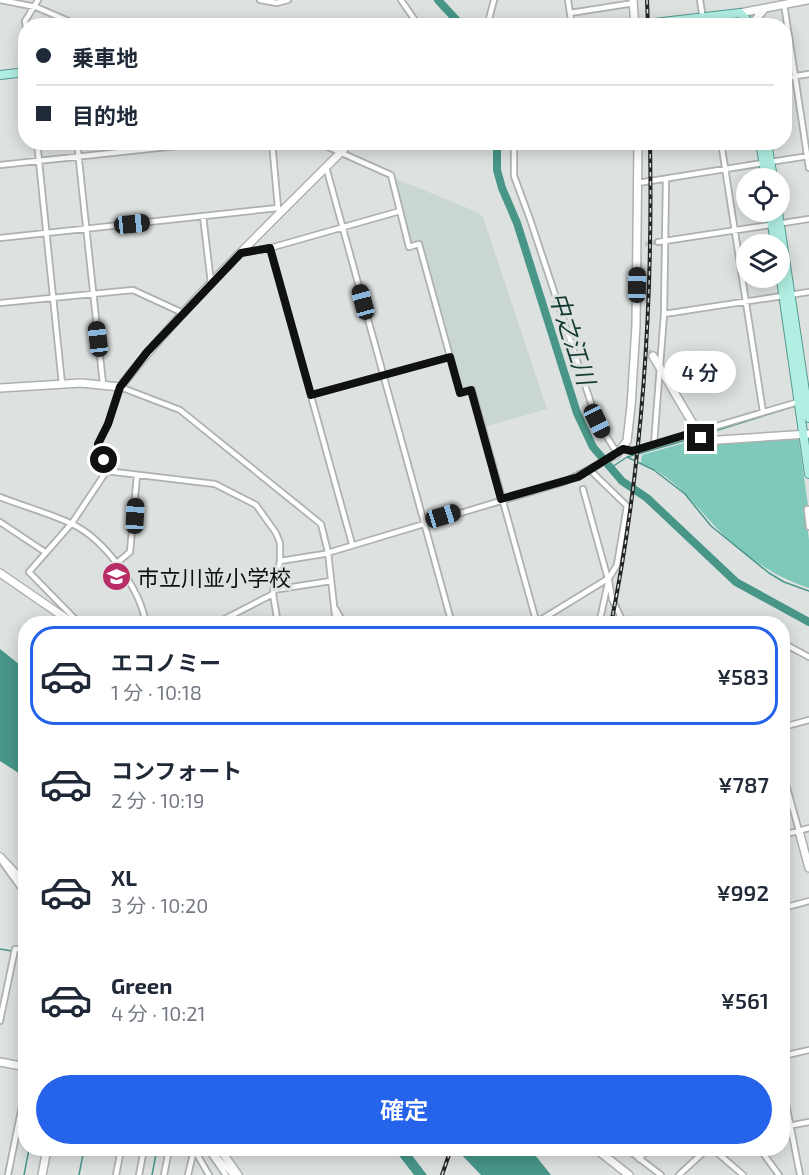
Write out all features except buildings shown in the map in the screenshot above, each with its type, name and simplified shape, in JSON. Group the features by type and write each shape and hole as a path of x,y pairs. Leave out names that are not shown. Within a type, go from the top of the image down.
{"main road":[{"path":"719,18 740,13"},
{"path":"740,13 741,18"},
{"path":"740,13 745,18"},
{"path":"0,75 18,73"},
{"path":"763,150 769,168"},
{"path":"767,150 767,168"},
{"path":"776,224 776,234"},
{"path":"776,224 799,402 806,434 809,474"},
{"path":"785,288 807,394 809,418"}],"street":[{"path":"0,0 58,18"},
{"path":"28,18 38,0"},
{"path":"260,0 277,3 288,0"},
{"path":"401,0 413,18"},
{"path":"489,18 494,0"},
{"path":"568,0 571,18"},
{"path":"700,0 702,18"},
{"path":"757,18 772,3 784,4 807,0"},
{"path":"570,13 633,2 634,18"},
{"path":"784,4 786,18"},
{"path":"740,13 764,9"},
{"path":"792,56 809,168"},
{"path":"792,77 809,74"},
{"path":"38,150 62,385"},
{"path":"78,150 103,384"},
{"path":"0,165 142,150"},
{"path":"273,150 280,210"},
{"path":"336,150 391,175 409,247 419,244 460,393 471,390 534,616"},
{"path":"514,150 514,176 597,421 618,452"},
{"path":"280,561 328,552 578,477 618,452 629,432 636,340 641,244 638,150"},
{"path":"723,150 763,412"},
{"path":"72,616 30,576 30,568 72,523 106,471 98,444 108,424 120,387 147,352 211,283 280,210 341,152"},
{"path":"638,183 808,156"},
{"path":"326,167 450,616"},
{"path":"654,444 664,314 666,179"},
{"path":"0,238 280,210"},
{"path":"241,253 270,248 400,211"},
{"path":"202,216 211,283"},
{"path":"658,242 809,219"},
{"path":"270,248 352,544"},
{"path":"0,303 133,290 183,314"},
{"path":"664,314 809,292"},
{"path":"636,340 645,345"},
{"path":"653,356 704,441 806,434"},
{"path":"311,395 450,357"},
{"path":"0,388 103,384 120,387 167,404 200,426 321,524 328,552 336,616"},
{"path":"618,452 632,451 699,434 799,402"},
{"path":"592,469 627,506 617,565 609,578 601,616"},
{"path":"106,471 215,484 256,505 276,533 280,561 273,592 277,616"},
{"path":"118,562 130,552 137,475"},
{"path":"583,489 609,578 612,599 620,616"},
{"path":"0,497 72,523 118,562 139,600 144,616"},
{"path":"809,509 807,509 809,527"},
{"path":"0,522 45,552"},
{"path":"0,573 62,616"},
{"path":"549,616 609,578"},
{"path":"230,616 273,592 331,581"},
{"path":"335,608 340,616"},
{"path":"790,647 809,657"},
{"path":"790,725 809,720"},
{"path":"790,798 809,868"},
{"path":"790,833 809,828"},
{"path":"1,858 18,876"},
{"path":"1,858 18,884"},
{"path":"790,906 809,901"},
{"path":"0,1021 15,949 18,949"},
{"path":"790,1054 809,1050"},
{"path":"0,1062 18,1065"},
{"path":"800,1175 790,1125 809,1122"},
{"path":"8,1175 18,1126"},
{"path":"42,1175 46,1156"},
{"path":"116,1175 120,1156"},
{"path":"139,1175 143,1156"},
{"path":"164,1175 168,1156"},
{"path":"188,1175 192,1156"},
{"path":"198,1156 209,1175"},
{"path":"214,1156 226,1175"},
{"path":"215,1156 233,1175"},
{"path":"225,1156 238,1175"},
{"path":"606,1156 629,1175"},
{"path":"635,1156 661,1175"},
{"path":"639,1159 642,1156"},
{"path":"679,1175 699,1156"},
{"path":"721,1156 741,1174"},
{"path":"765,1156 779,1175"}],"shaded area":[{"path":"394,178 477,212 483,217 547,409 484,427 474,387 462,391 421,243 412,245"},
{"path":"797,438 808,506 805,507 809,540 809,588 782,577 756,561 721,532 671,481 641,463 642,455 698,439 700,445"},
{"path":"0,649 18,663 18,773 0,761"},
{"path":"399,1156 412,1156 427,1175 414,1175"},
{"path":"463,1156 536,1156 551,1175 481,1175"}],"waterway":[{"name":"中之江川","path":"438,0 455,18"},
{"name":"中之江川","path":"497,150 497,170 502,188 517,223 577,413 593,447 622,481 647,498 736,582 809,622"},
{"path":"702,435 795,406"},
{"path":"609,469 627,457 697,437"},
{"path":"627,457 654,470 685,494 711,526 769,573 784,582 809,591"},
{"path":"0,949 12,951"},
{"path":"6,1170 18,1112"},
{"path":"24,1175 28,1156"},
{"path":"79,1175 83,1156"},
{"path":"152,1175 156,1156"}],"tunnel":[{"path":"645,244 658,242"},
{"path":"645,345 653,356"}],"railway":[{"path":"647,0 648,18"},
{"path":"612,616 631,504 644,384 650,263 650,150"},
{"path":"442,1175 449,1156"}],"place":[{"name":"市立川並小学校","path":"116,577"}],"route":[{"path":"104,460 98,444 108,424 117,392 147,352 241,253 270,248 311,395 450,357 460,393 471,390 501,499 578,477 623,449 632,451 698,431 701,438"}]}
